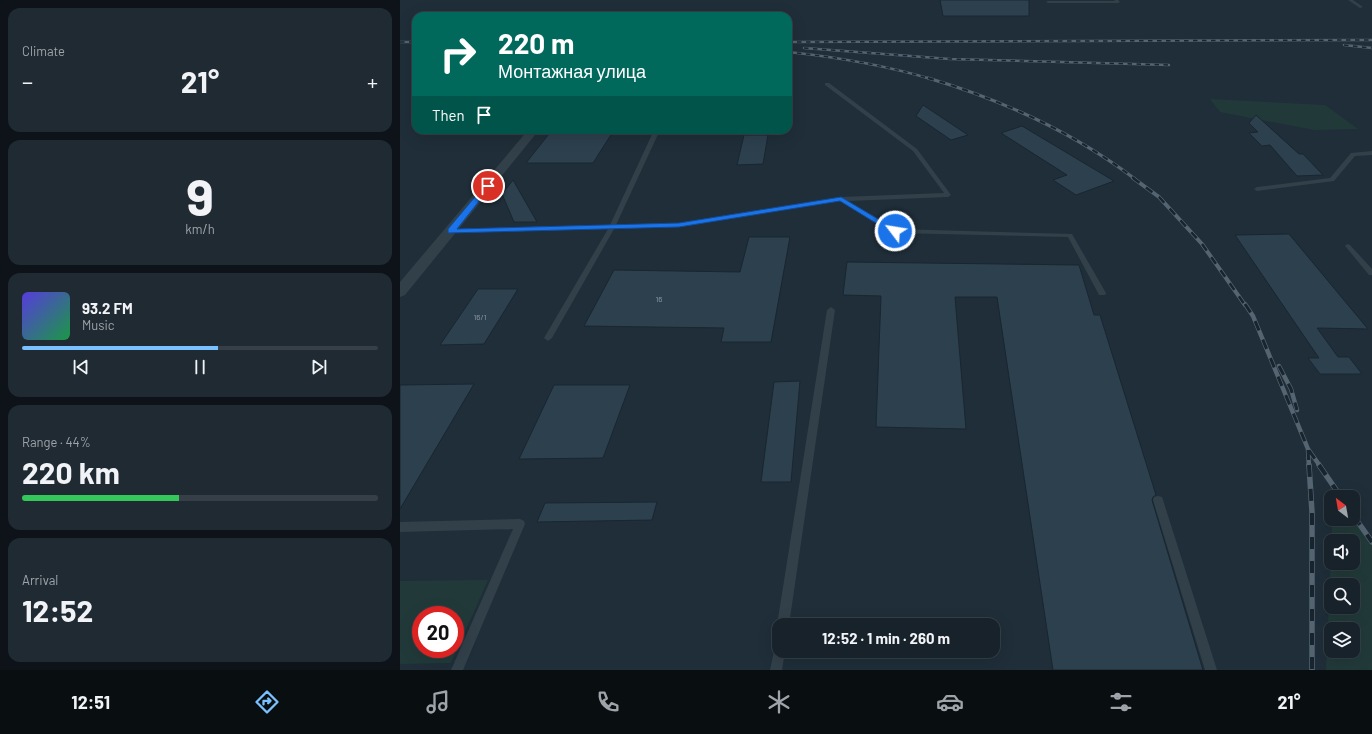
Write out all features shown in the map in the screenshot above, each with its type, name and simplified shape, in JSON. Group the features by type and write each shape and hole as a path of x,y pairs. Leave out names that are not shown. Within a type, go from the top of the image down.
{"street":[{"path":"400,292 531,134"}],"lane":[{"path":"1048,2 1118,2 1116,0"},
{"path":"1350,0 1361,7"},
{"path":"451,231 679,225 841,199 948,195 915,150 827,84"},
{"path":"548,338 612,227 656,134"},
{"path":"1256,189 1332,180 1353,154 1372,153"},
{"path":"841,199 895,231 1070,234 1102,294"},
{"path":"1348,246 1372,274"},
{"path":"784,618 830,310"},
{"path":"1158,500 1211,670"},
{"path":"400,527 520,524 458,670"},
{"path":"776,670 778,658"}],"green space":[{"path":"1210,99 1325,105 1358,129 1314,130 1220,112"},
{"path":"1360,523 1372,538 1372,670 1326,670 1327,658 1360,658 1360,622 1328,622 1328,614 1360,614 1360,578 1330,578 1330,570 1360,570 1360,534 1332,534 1332,526 1360,526"},
{"path":"488,580 464,634 464,606 412,606 412,658 453,658 451,663 400,664 400,581"}],"building":[{"path":"940,0 1029,0 1029,16 943,16"},
{"path":"923,105 968,135 951,140 916,116"},
{"path":"1256,115 1299,154 1303,154 1323,175 1297,176 1270,145 1262,146 1249,133 1258,132 1249,123"},
{"path":"1022,126 1114,181 1076,195 1053,180 1067,175 1001,133"},
{"path":"549,134 611,134 593,163 526,163"},
{"path":"744,135 768,135 763,164 737,165"},
{"path":"513,180 537,222 514,222 502,194"},
{"path":"1289,234 1368,329 1317,328 1338,357 1349,357 1362,374 1320,374 1308,358 1319,358 1235,235"},
{"path":"749,237 790,237 771,342 721,342 724,328 584,326 614,270 740,272"},
{"path":"847,262 1079,265 1094,315 1100,315 1156,495 1152,500 1203,670 1053,670 997,297 955,297 966,429 876,427 881,296 843,295"},
{"path":"478,289 518,289 484,344 440,345"},
{"path":"800,381 791,482 761,482 774,382"},
{"path":"474,384 400,509 400,385"},
{"path":"554,385 630,385 603,458 519,459"},
{"path":"657,502 652,520 537,522 545,503"}],"railway":[{"path":"792,42 1372,40"},
{"path":"400,42 412,42"},
{"path":"1344,45 1372,48"},
{"path":"804,48 950,59 1169,65"},
{"path":"792,52 860,62 931,79"},
{"path":"928,78 983,96 1036,119 1087,146 1135,179"},
{"path":"1133,178 1159,197 1202,244 1245,305"},
{"path":"1245,304 1253,316 1308,449 1320,466"},
{"path":"1279,366 1291,389 1297,410"},
{"path":"1308,450 1309,466"},
{"path":"1309,465 1312,512 1312,670"},
{"path":"1319,465 1336,490"},
{"path":"1360,525 1372,542"}],"route":[{"path":"488,186 451,231 679,225 841,199 895,231"}]}
